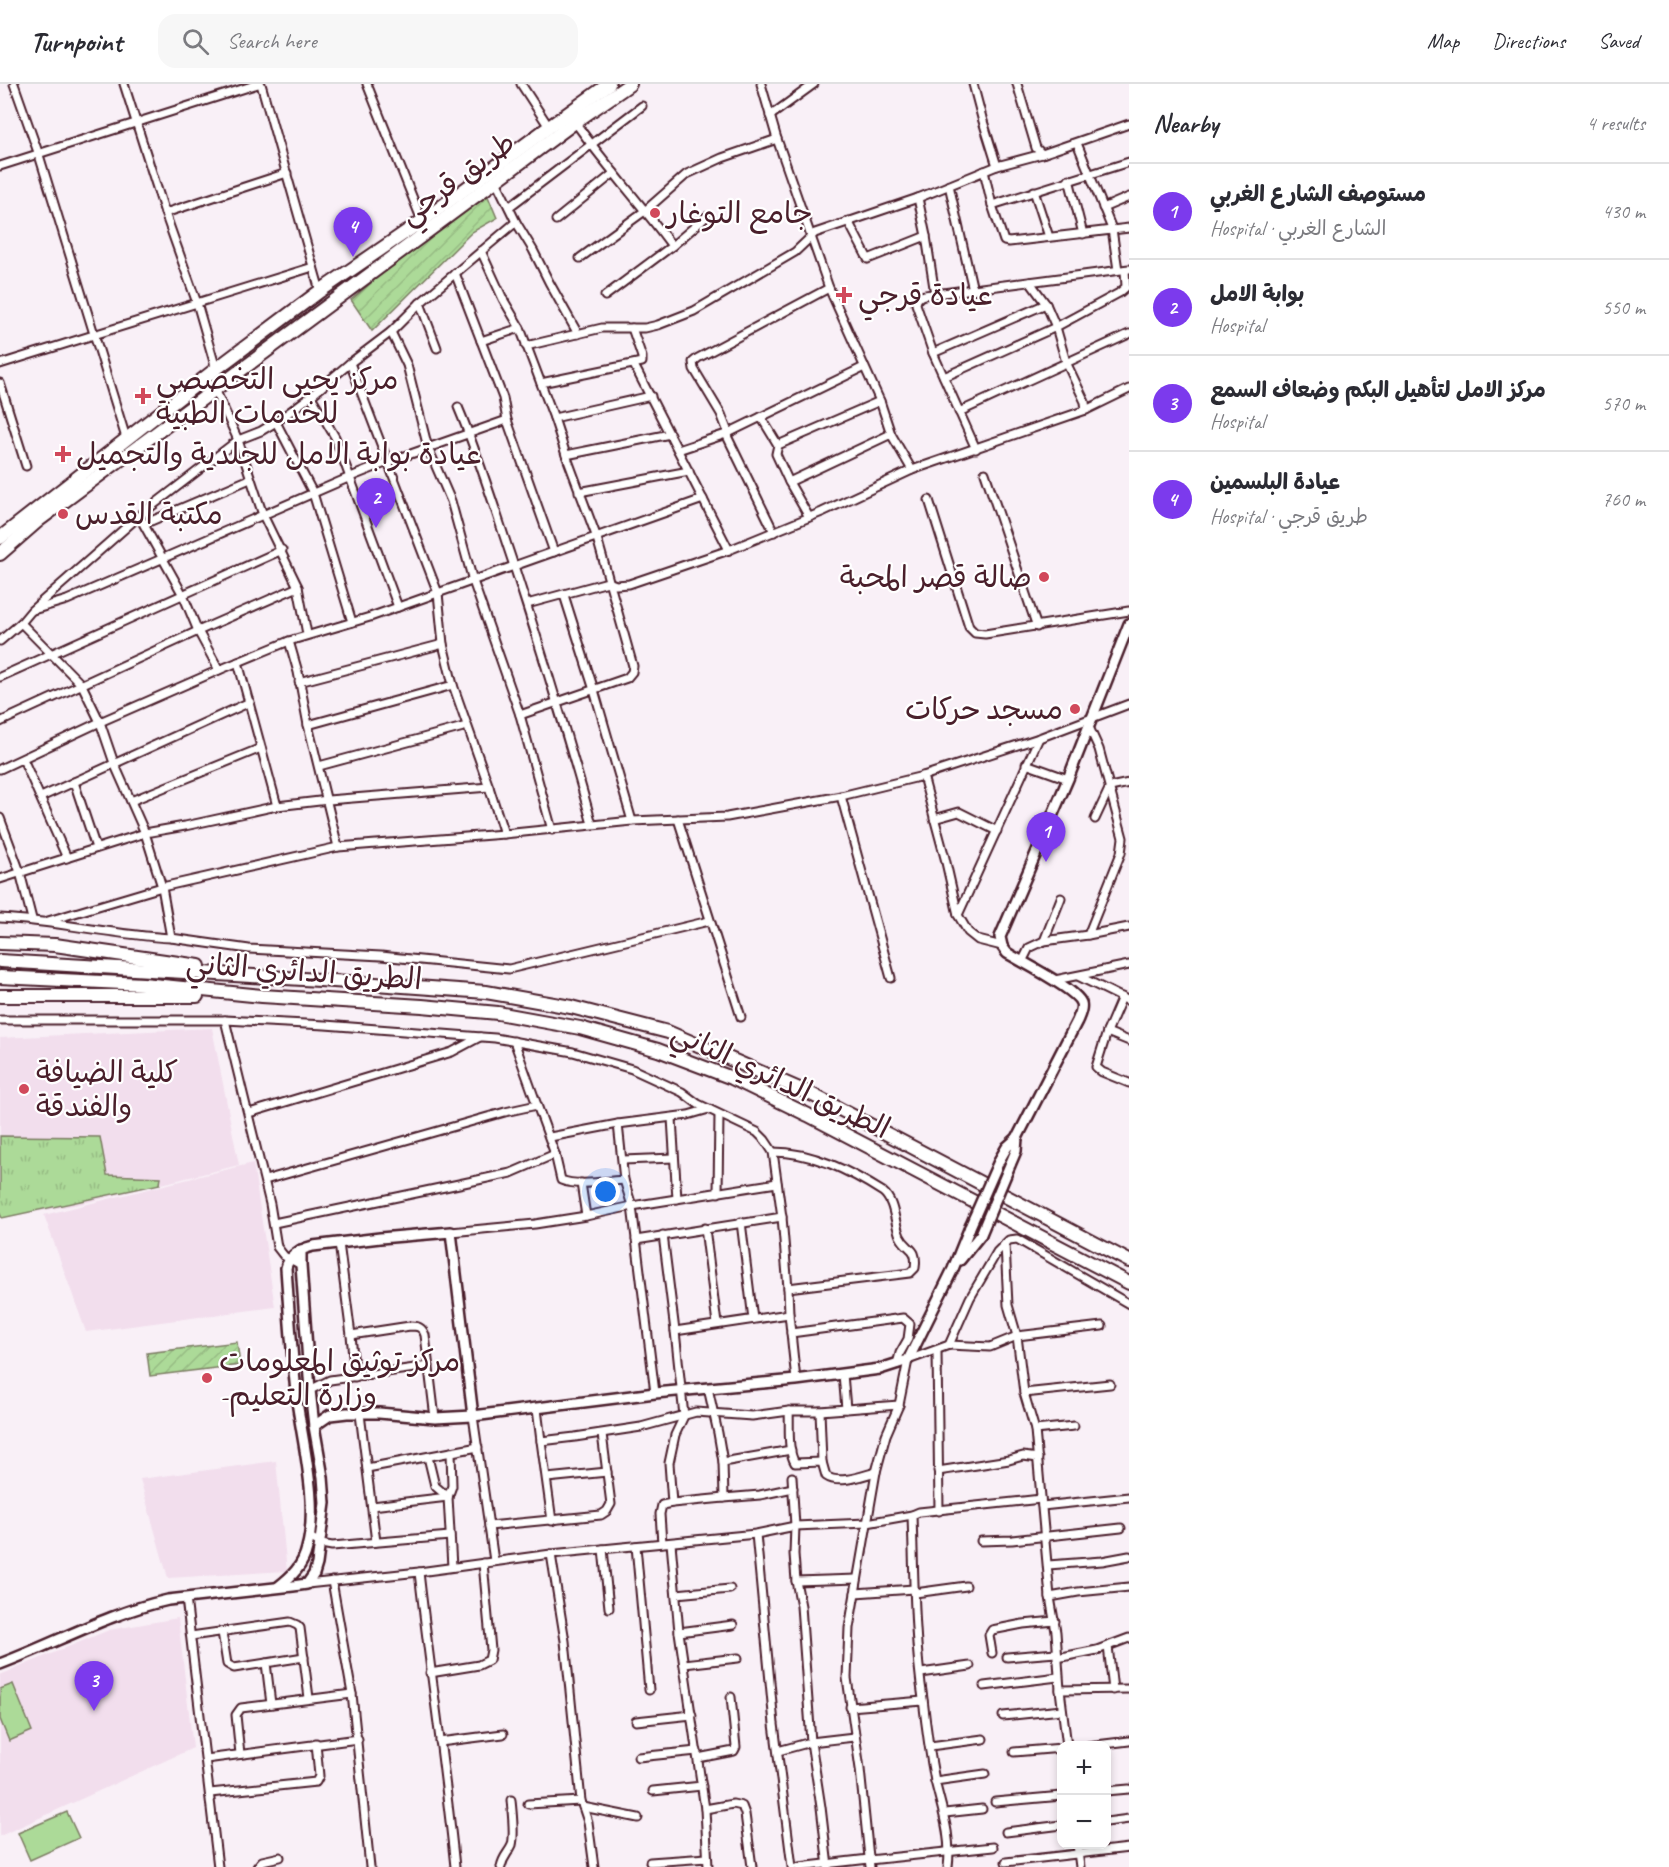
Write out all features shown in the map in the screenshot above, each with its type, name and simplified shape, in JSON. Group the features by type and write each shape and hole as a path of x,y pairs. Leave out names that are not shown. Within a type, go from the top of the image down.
{"highway":[{"name":"طريق قرجي","path":"0,538 126,438 320,291 422,221 609,84"},
{"name":"طريق قرجي","path":"0,554 39,520 575,122 630,84"},
{"path":"0,943 55,945 263,976"},
{"path":"0,961 263,976"},
{"name":"الطريق الدائري الثاني","path":"263,976 486,992 571,1007 668,1032 813,1095 1129,1261"},
{"name":"الطريق الدائري الثاني","path":"0,977 422,1006 498,1013 580,1028 658,1050 732,1078 808,1115 1129,1283"},
{"path":"0,996 262,996"}],"street":[{"path":"14,84 39,155 126,438"},
{"path":"124,84 165,213 197,303 216,369"},
{"path":"0,166 260,84 320,291"},
{"path":"367,84 422,221"},
{"path":"521,84 549,127"},
{"path":"761,84 777,139 829,288 880,401 891,434 912,471"},
{"path":"770,117 814,84"},
{"path":"973,84 997,166"},
{"path":"1017,84 1036,148 1042,154"},
{"path":"508,207 642,106"},
{"path":"575,122 672,246"},
{"path":"526,346 613,327 632,328 658,325 694,311 795,252 815,234 918,198 997,166 1077,143 1129,123"},
{"path":"580,258 646,210 687,174 722,158 777,139"},
{"path":"944,377 1056,327 1124,290 1127,283 1112,229 1077,143"},
{"path":"992,205 1129,162"},
{"path":"984,171 1004,241 1129,228"},
{"path":"165,213 287,173"},
{"path":"556,220 614,174"},
{"path":"1070,179 1083,234"},
{"path":"496,181 578,334"},
{"path":"949,184 973,290"},
{"path":"1034,191 1049,237"},
{"path":"1103,208 1129,197"},
{"path":"918,198 934,294"},
{"path":"605,296 672,246 706,216"},
{"path":"848,221 868,259 926,236"},
{"path":"0,641 139,516 238,440 276,422 311,396 391,332 420,303 516,222"},
{"path":"481,251 520,328 554,418 597,538 633,666 627,678 520,715"},
{"path":"0,364 313,267"},
{"path":"976,449 933,353 916,298 1124,270"},
{"path":"455,273 503,398 507,420 554,552"},
{"path":"1030,282 1046,304 1056,327 1066,362 1085,402 1086,410"},
{"path":"774,532 727,433 721,414 694,369 693,362 829,288"},
{"path":"420,303 437,348"},
{"path":"933,353 1046,304"},
{"path":"481,341 520,328"},
{"path":"541,383 642,362 643,359 632,328"},
{"path":"391,332 406,366 428,448 451,501 473,580 520,715 552,830"},
{"path":"958,412 1129,334"},
{"path":"350,363 438,593 443,644 453,685 504,834"},
{"path":"634,364 729,550"},
{"path":"678,450 727,433 864,367"},
{"path":"0,383 26,466"},
{"path":"215,389 238,440 263,515 298,586 307,634"},
{"path":"527,604 608,582 616,585 628,584 729,550 912,471 1086,410 1129,389"},
{"path":"311,396 335,437 348,478 398,607"},
{"path":"554,418 651,396"},
{"path":"778,445 880,401"},
{"path":"458,407 493,498 527,604 592,825"},
{"path":"761,417 778,445 776,454 809,517"},
{"path":"31,611 67,600 348,478 507,420"},
{"path":"276,422 313,493 352,622"},
{"path":"566,455 670,434"},
{"path":"789,482 891,434"},
{"path":"579,492 689,471"},
{"path":"985,473 1037,627"},
{"path":"144,524 250,478"},
{"path":"0,769 100,722 307,634 398,607 703,499"},
{"path":"929,500 972,631 985,634 1129,611"},
{"path":"139,516 164,558 219,670"},
{"path":"0,677 282,550"},
{"path":"1,720 298,586"},
{"path":"564,595 632,821"},
{"path":"21,623 82,685 100,722 114,763 145,832 162,887 171,938"},
{"path":"953,1269 981,1234 1016,1151 1017,1138 1082,1008 1078,997 1055,980 1007,953 1000,937 1068,779 1129,624"},
{"path":"289,641 338,847"},
{"path":"299,682 443,644"},
{"path":"238,662 277,806"},
{"path":"308,725 453,685"},
{"path":"40,797 250,702"},
{"path":"48,921 162,887 338,847 552,830 632,821 727,817 841,796 923,776 1091,723 1129,704"},
{"path":"1088,935 1121,853 1123,838 1091,723"},
{"path":"319,766 467,726"},
{"path":"958,915 1039,738"},
{"path":"131,801 261,748"},
{"path":"23,759 67,858"},
{"path":"1026,764 1068,779"},
{"path":"923,776 958,915 968,932 978,939 1002,946"},
{"path":"74,782 96,848"},
{"path":"1110,787 1129,783"},
{"path":"0,879 145,832 185,826 277,806 489,787"},
{"path":"1095,819 1110,787"},
{"path":"841,796 891,978"},
{"path":"934,819 958,812 997,831"},
{"path":"0,818 2,830 20,872 32,920"},
{"path":"678,819 741,1017"},
{"path":"1119,821 1129,819"},
{"path":"1044,941 1061,898"},
{"path":"0,918 48,921 142,937 171,938 249,949 358,954 509,969 709,921"},
{"path":"1022,962 1029,948 1044,941 1129,927"},
{"path":"1055,980 1129,965"},
{"path":"1078,976 1125,999 1107,1032 1096,1067 1102,1072 1129,1083"},
{"path":"0,1020 225,1020 482,1037 573,1052 624,1066 682,1092 699,1104 757,1132 773,1152 782,1217 796,1380"},
{"path":"225,1020 265,1180 277,1247 280,1254 301,1265"},
{"path":"1107,1032 1129,1041"},
{"path":"249,1113 452,1052 482,1037"},
{"path":"513,1041 550,1137 561,1180 581,1183 624,1180"},
{"path":"265,1180 537,1105"},
{"path":"550,1137 618,1124 672,1118 709,1109"},
{"path":"718,1193 720,1115"},
{"path":"672,1118 677,1199"},
{"path":"618,1124 624,1180 632,1206 655,1393"},
{"path":"870,1862 847,1678 848,1643 855,1593 876,1472 886,1435 899,1405 908,1360 953,1269 1000,1159 1007,1146 1017,1138"},
{"path":"773,1152 790,1152 839,1167 884,1192 889,1196 900,1237 916,1258 915,1268 910,1273 788,1288"},
{"path":"274,1223 511,1173 555,1154"},
{"path":"623,1160 674,1158"},
{"path":"581,1183 586,1216"},
{"path":"278,1587 297,1570 310,1537 310,1502 294,1375 286,1268 288,1259 301,1250 313,1246 535,1224 777,1183"},
{"path":"636,1240 782,1217"},
{"path":"741,1222 753,1319"},
{"path":"705,1228 717,1324"},
{"path":"451,1232 473,1416 494,1561"},
{"path":"663,1235 684,1416 675,1435 669,1463 672,1503"},
{"path":"949,1346 970,1298 998,1252 1009,1240 1017,1239 1129,1304"},
{"path":"339,1243 355,1377"},
{"path":"1005,1244 1008,1305 1017,1336 1024,1393 1035,1430 1050,1598 1066,1741"},
{"path":"301,1250 310,1390 325,1490 321,1544 315,1571 307,1584"},
{"path":"675,1331 789,1314"},
{"path":"791,1333 903,1318 910,1324 908,1339 897,1364"},
{"path":"351,1335 410,1326 422,1329 425,1335 435,1418"},
{"path":"314,1426 330,1415 379,1413 435,1418 473,1416 655,1393 796,1380 880,1369 949,1346 990,1347 1017,1336 1102,1326"},
{"path":"937,1351 939,1510"},
{"path":"310,1390 330,1380 429,1366"},
{"path":"843,1374 846,1409"},
{"path":"1024,1393 1110,1384"},
{"path":"708,1388 723,1462 724,1498"},
{"path":"541,1441 602,1434 663,1422 696,1412 752,1416 789,1411 899,1405"},
{"path":"537,1409 552,1521"},
{"path":"789,1411 792,1461 795,1463 822,1462"},
{"path":"820,1411 822,1462 826,1476 838,1481 876,1472"},
{"path":"360,1413 376,1542"},
{"path":"1035,1430 1074,1426"},
{"path":"489,1526 601,1515 607,1511 611,1504 602,1434"},
{"path":"367,1468 478,1447"},
{"path":"723,1462 791,1450"},
{"path":"451,1452 452,1486 448,1497 452,1567"},
{"path":"428,1456 435,1486 448,1497"},
{"path":"938,1471 1023,1456 1038,1458"},
{"path":"547,1478 607,1472"},
{"path":"792,1477 796,1581 801,1606 811,1742 827,1865"},
{"path":"662,1543 660,1509 665,1503 760,1495 793,1488"},
{"path":"372,1506 448,1497"},
{"path":"0,1664 138,1608 168,1600 419,1572 552,1554 756,1534 795,1526 867,1523 919,1512 1129,1497"},
{"path":"912,1515 914,1591 923,1701 935,1781 945,1813 950,1850 948,1867"},
{"path":"981,1541 1045,1537 1121,1528"},
{"path":"756,1534 768,1670 792,1867"},
{"path":"310,1537 321,1544 332,1546 450,1536"},
{"path":"671,1543 684,1664 705,1809 708,1867"},
{"path":"636,1546 649,1690"},
{"path":"603,1549 609,1608"},
{"path":"552,1554 565,1641 582,1804 591,1835 594,1867"},
{"path":"1048,1565 1102,1561 1129,1556"},
{"path":"430,1673 479,1665 489,1660 491,1650 483,1563"},
{"path":"419,1572 455,1867"},
{"path":"796,1581 857,1579"},
{"path":"332,1581 358,1739 370,1867"},
{"path":"855,1593 966,1586"},
{"path":"1050,1598 1078,1592 1129,1587"},
{"path":"676,1594 730,1589"},
{"path":"186,1598 218,1867"},
{"path":"992,1653 989,1635 992,1630 1054,1621"},
{"path":"190,1636 294,1623 300,1628 309,1698"},
{"path":"680,1632 733,1625"},
{"path":"222,1632 227,1664 234,1668 304,1657"},
{"path":"1007,1658 1088,1653 1129,1638"},
{"path":"1108,1646 1113,1690"},
{"path":"684,1664 738,1658"},
{"path":"266,1663 271,1704"},
{"path":"921,1673 970,1666"},
{"path":"984,1686 1059,1677"},
{"path":"1060,1690 1129,1689"},
{"path":"240,1754 236,1718 241,1708 352,1694"},
{"path":"638,1757 734,1751 736,1747 731,1697"},
{"path":"850,1707 923,1701"},
{"path":"1003,1716 1062,1710"},
{"path":"636,1721 692,1715"},
{"path":"440,1742 504,1734"},
{"path":"778,1751 811,1742 854,1737"},
{"path":"206,1759 358,1739"},
{"path":"930,1746 983,1739"},
{"path":"1111,1743 1129,1741"},
{"path":"210,1793 316,1782 319,1776 316,1743"},
{"path":"1014,1752 1057,1748"},
{"path":"935,1781 985,1774"},
{"path":"653,1791 702,1786"},
{"path":"1111,1791 1129,1789"},
{"path":"995,1802 1057,1796"},
{"path":"501,1867 504,1856 513,1842 511,1800"},
{"path":"528,1804 582,1804 638,1818"},
{"path":"705,1809 733,1804 742,1806 752,1867"},
{"path":"945,1813 982,1809"},
{"path":"1111,1822 1129,1820"},
{"path":"1006,1832 1057,1826"},
{"path":"799,1867 870,1862 950,1850 993,1847"},
{"path":"1006,1862 1129,1848"},
{"path":"1077,1849 1080,1867"},
{"path":"257,1867 262,1861 280,1857"},
{"path":"650,1862 707,1858"}],"shaded area":[{"path":"212,1028 239,1165 80,1204 2,1218 0,1214 0,1038"},
{"path":"253,1163 275,1307 86,1332 44,1215"},
{"path":"276,1461 287,1571 168,1578 140,1479"},
{"path":"178,1618 193,1748 0,1836 0,1675 109,1630"}],"green space":[{"path":"487,194 497,218 472,232 372,331 351,300 393,264"},
{"path":"0,1136 100,1137 107,1175 161,1177 160,1184 2,1218 0,1214"},
{"path":"237,1342 240,1365 150,1376 147,1353"},
{"path":"13,1684 32,1731 9,1741 0,1719 0,1689"},
{"path":"67,1812 79,1838 30,1860 18,1833"}],"place":[{"name":"جامع التوغار","path":"655,213"},
{"name":"عيادة البلسمين","path":"353,257"},
{"name":"عيادة قرجي","path":"844,295"},
{"name":"مركز يحيى التخصصي للخدمات الطبية","path":"143,396"},
{"name":"عيادة بوابة الامل للجلدية والتجميل","path":"63,454"},
{"name":"مكتبة القدس","path":"63,514"},
{"name":"بوابة الامل","path":"376,528"},
{"name":"صالة قصر المحبة","path":"1044,577"},
{"name":"مسجد حركات","path":"1075,709"},
{"name":"مستوصف الشارع الغربي","path":"1046,862"},
{"name":"كلية الضيافة والفندقة","path":"24,1089"},
{"name":"مركز توثيق المعلومات -وزارة التعليم","path":"207,1378"},
{"name":"مركز الامل لتأهيل البكم وضعاف السمع","path":"94,1711"}]}
